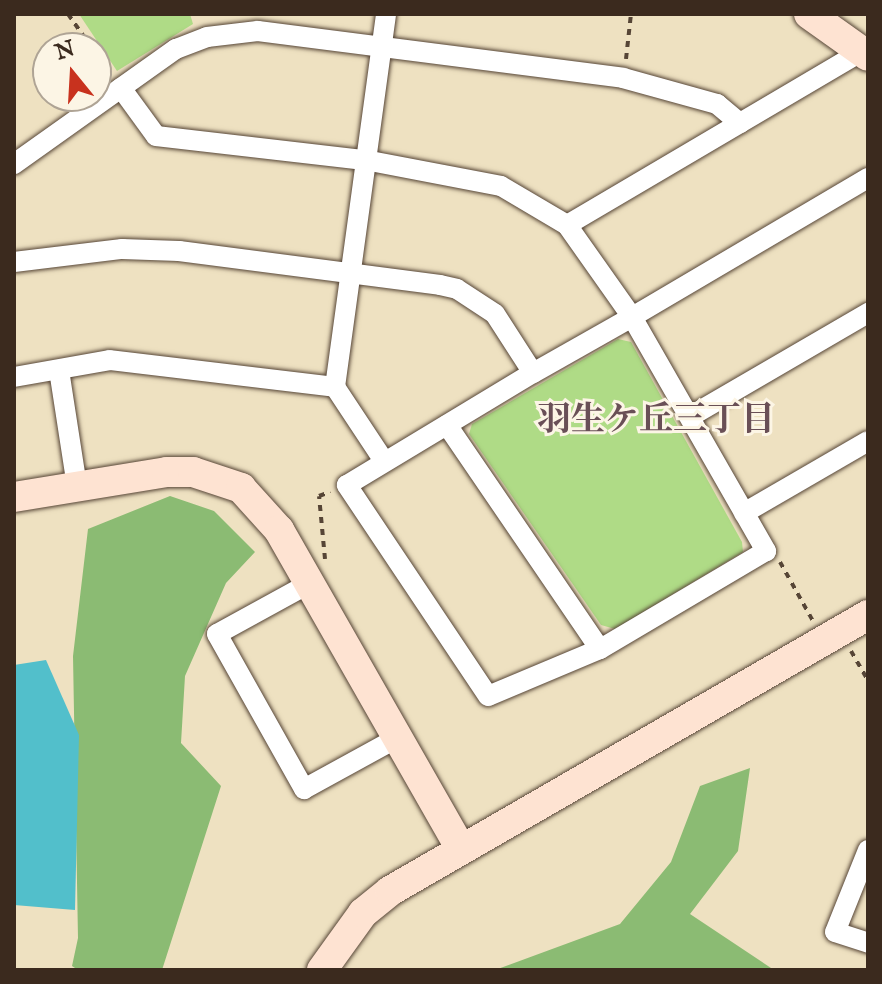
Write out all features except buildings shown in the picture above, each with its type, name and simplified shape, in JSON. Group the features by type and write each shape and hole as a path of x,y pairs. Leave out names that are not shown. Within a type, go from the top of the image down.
{"street":[{"path":"384,461 335,387 386,14"},
{"path":"567,225 865,53 809,14"},
{"path":"14,164 176,49 207,37 258,31 623,78 717,104 740,123"},
{"path":"121,88 156,136 365,160 475,178 501,186 567,225 632,317 766,551 600,649 488,696 347,485 533,373 632,317 868,178"},
{"path":"14,262 122,249 179,251 457,289 495,314 533,373"},
{"path":"691,416 868,313"},
{"path":"14,377 110,360 335,387"},
{"path":"59,370 77,486"},
{"path":"447,425 600,649"},
{"path":"744,513 868,441"},
{"path":"14,497 167,472 223,479 269,515 460,847"},
{"path":"310,583 217,634 224,647 304,789 397,738"},
{"path":"322,970 363,913 460,847 868,615"},
{"path":"868,850 835,932 868,943"}],"path":[{"path":"68,14 81,32"},
{"path":"623,78 631,14"},
{"path":"310,583 326,568 319,496 347,485"},
{"path":"766,551 777,557 832,636 868,680"}],"green space":[{"path":"79,14 190,14 193,24 117,71 112,64 112,32 91,32"},
{"path":"618,339 631,342 742,542 743,552 615,629 601,625 469,434 472,424"},
{"path":"170,496 214,511 255,552 226,583 185,676 181,743 221,786 162,970 78,970 72,966 78,938 73,656 88,529"},
{"path":"750,768 738,851 690,914 774,970 495,970 620,924 671,862 700,786"}],"water":[{"path":"46,660 79,735 75,910 14,905 14,665"}],"district":[{"name":"羽生ケ丘三丁目","path":"656,421"}]}
